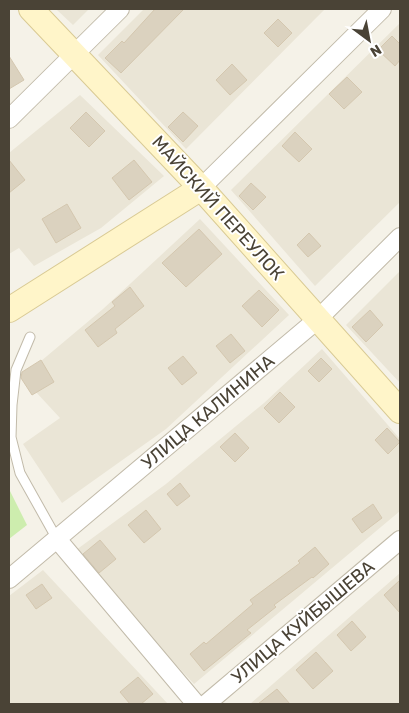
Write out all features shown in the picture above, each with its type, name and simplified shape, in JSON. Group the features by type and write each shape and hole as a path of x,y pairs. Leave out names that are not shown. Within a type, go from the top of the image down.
{"main road":[{"name":"МАЙСКИЙ ПЕРЕУЛОК","path":"31,9 201,188 400,411"},
{"path":"9,310 201,188"}],"street":[{"path":"9,119 120,9"},
{"path":"201,188 382,9"},
{"name":"УЛИЦА КАЛИНИНА","path":"9,579 318,319 400,237"},
{"path":"57,539 196,704"},
{"name":"УЛИЦА КУЙБЫШЕВА","path":"206,704 400,540"}],"lane":[{"path":"30,337 16,370 11,437 20,473 57,539"}],"shaded area":[{"path":"56,9 89,9 73,25"},
{"path":"144,9 325,9 186,149 98,55"},
{"path":"400,23 400,202 315,286 231,190"},
{"path":"80,95 164,176 101,228 34,266 19,248 9,254 9,153"},
{"path":"200,219 289,315 166,429 62,503 23,444 60,418 22,377 103,309"},
{"path":"400,271 400,383 346,325"},
{"path":"322,349 400,439 400,511 194,684 72,553 166,484 264,403"},
{"path":"43,570 168,704 9,704 9,596"},
{"path":"400,573 400,704 250,704"}],"green space":[{"path":"9,489 27,525 9,539"}],"building":[{"path":"155,9 184,9 121,73 105,58 122,41 124,43"},
{"path":"278,19 292,33 278,47 264,33"},
{"path":"392,36 400,44 400,60 395,66 378,50"},
{"path":"9,56 24,80 9,89"},
{"path":"232,64 247,80 230,95 216,80"},
{"path":"347,77 362,92 344,109 329,94"},
{"path":"86,112 105,131 89,147 70,128"},
{"path":"183,112 198,126 183,142 168,127"},
{"path":"295,132 312,149 299,162 282,146"},
{"path":"9,160 25,180 9,193"},
{"path":"134,160 152,182 129,200 112,178"},
{"path":"251,183 266,197 253,210 239,196"},
{"path":"67,204 81,228 56,243 42,219"},
{"path":"199,229 222,254 186,287 162,263"},
{"path":"309,233 321,246 308,257 297,245"},
{"path":"130,287 144,306 115,329 117,333 98,347 85,330 115,306 112,302"},
{"path":"259,290 279,310 262,327 242,306"},
{"path":"370,310 383,325 366,342 352,327"},
{"path":"231,334 245,351 230,363 216,346"},
{"path":"183,356 197,373 182,385 168,368"},
{"path":"321,358 332,369 319,382 308,371"},
{"path":"41,360 54,382 32,395 21,378 22,372"},
{"path":"280,392 295,407 279,423 264,408"},
{"path":"387,428 400,442 388,454 375,440"},
{"path":"235,433 249,448 235,462 220,447"},
{"path":"180,483 190,496 177,506 167,494"},
{"path":"373,504 382,518 362,533 352,519"},
{"path":"146,510 161,529 144,543 128,525"},
{"path":"100,540 116,559 99,573 83,554"},
{"path":"315,547 329,564 313,578 274,605 276,607 247,630 251,633 204,671 190,654 204,642 206,644 253,604 250,600 300,563 298,561"},
{"path":"400,580 400,613 384,595"},
{"path":"42,584 52,598 36,609 26,595"},
{"path":"352,621 366,637 351,651 337,635"},
{"path":"316,652 333,671 313,689 296,670"},
{"path":"138,677 153,694 141,704 130,704 120,692"},
{"path":"277,689 290,704 258,704"}]}
